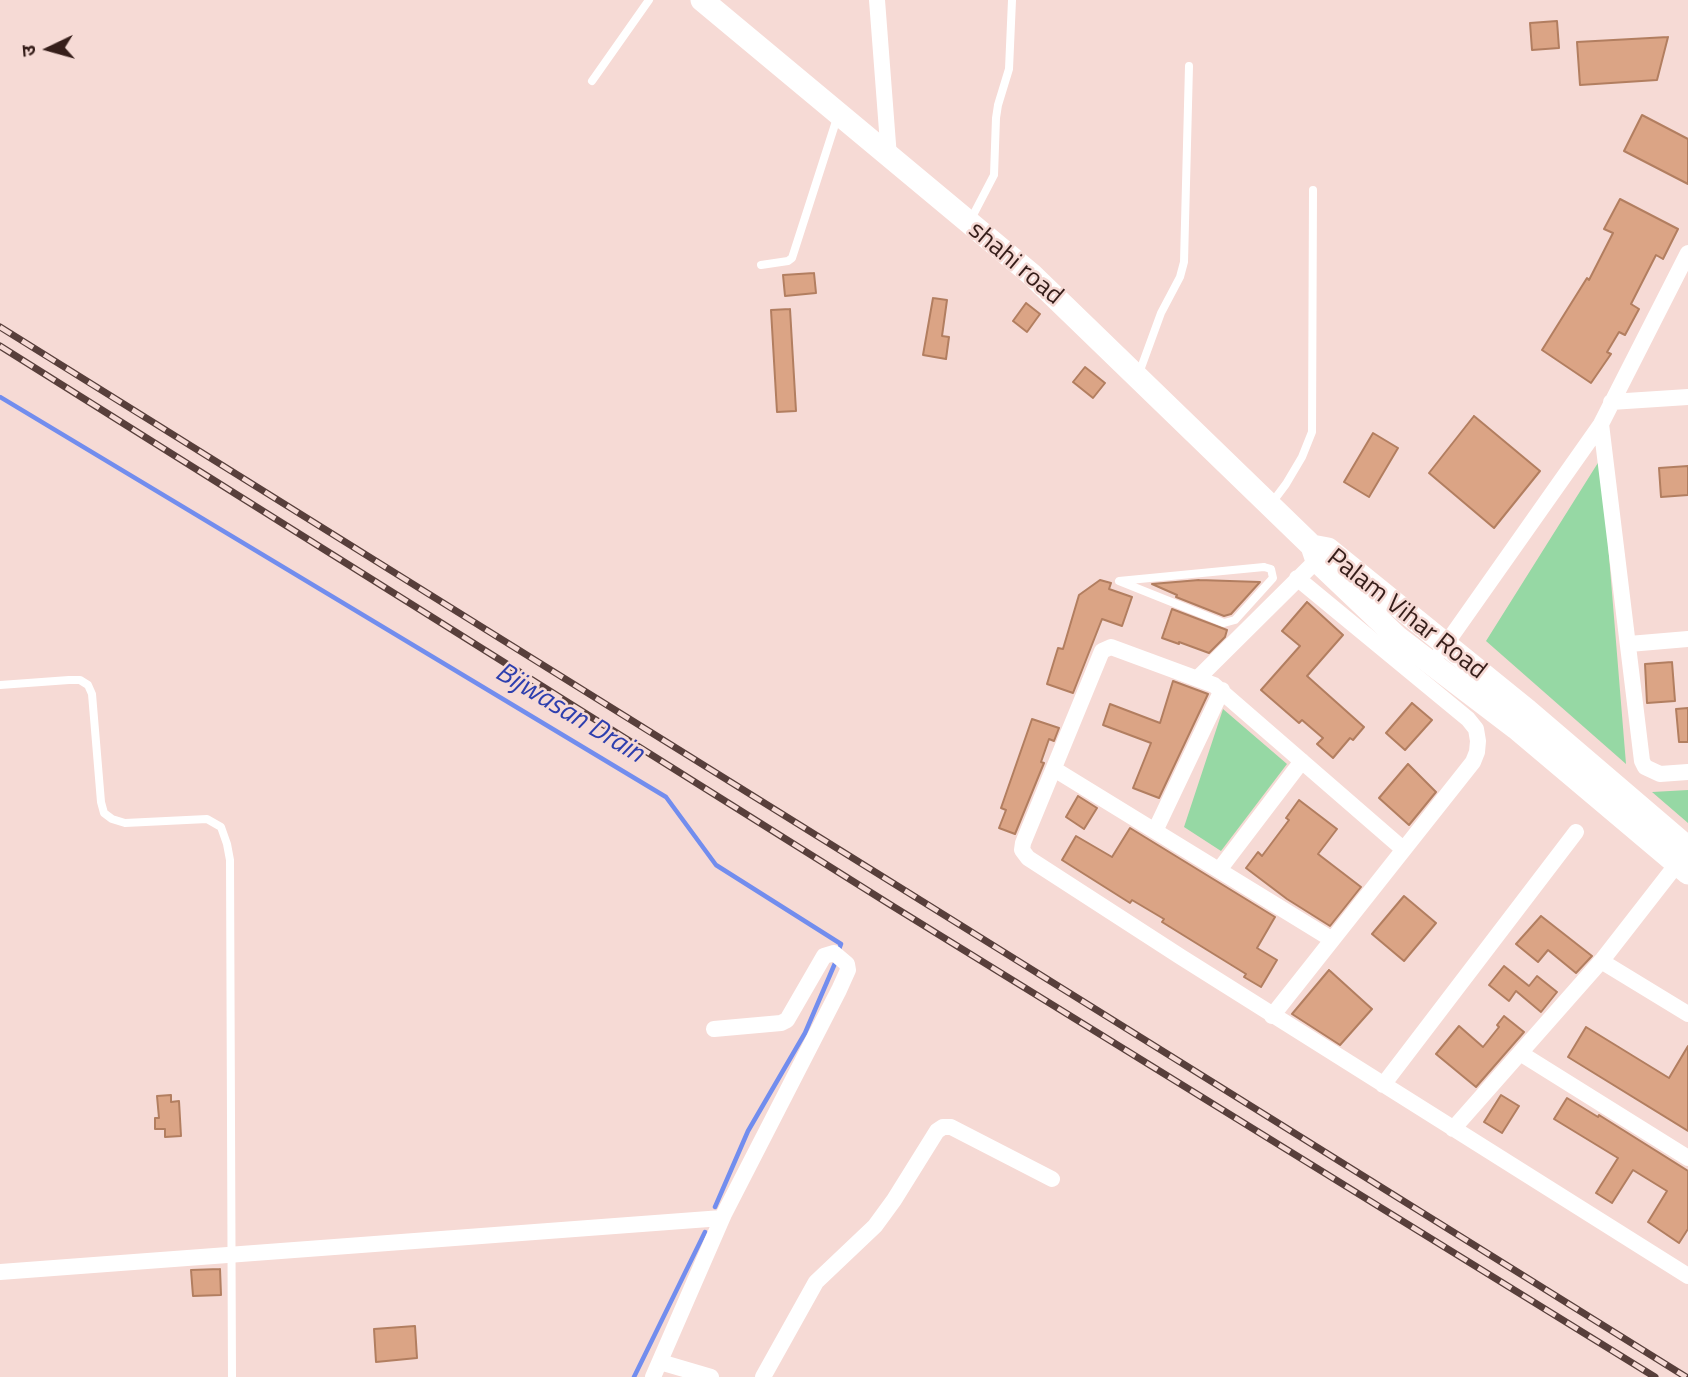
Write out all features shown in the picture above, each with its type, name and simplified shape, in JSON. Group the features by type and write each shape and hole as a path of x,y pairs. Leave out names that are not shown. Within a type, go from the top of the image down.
{"street":[{"path":"877,0 889,157"},
{"name":"shahi road","path":"708,2 968,224 1031,274 1319,552"},
{"path":"1431,664 1601,424 1688,253"},
{"path":"1611,402 1688,397"},
{"path":"1601,424 1642,761 1645,768 1660,774 1688,772"},
{"path":"1198,678 1273,591 1297,578 1319,552"},
{"name":"Palam Vihar Road","path":"1319,552 1528,710 1685,861"},
{"name":"Palam Vihar Road","path":"1319,552 1398,638 1685,861"},
{"path":"1272,1016 1473,762 1478,752 1476,729 1468,719 1297,578"},
{"path":"1629,644 1688,639"},
{"path":"1404,849 1222,690 1119,648 1106,648 1102,651 1023,843 1024,855 1272,1016 1688,1276"},
{"path":"1155,831 1222,690"},
{"path":"1219,870 1303,761"},
{"path":"1054,769 1331,939"},
{"path":"1383,1085 1576,832"},
{"path":"1453,1129 1685,861"},
{"path":"711,1377 656,1370 722,1218 848,970 847,964 837,955 829,953 821,960 787,1020 781,1023 714,1030"},
{"path":"1601,961 1688,1014"},
{"path":"1520,1053 1688,1158"},
{"path":"763,1377 816,1282 875,1226 937,1131 943,1127 951,1127 1052,1179"},
{"path":"0,1272 722,1218"}],"lane":[{"path":"592,80 649,0"},
{"path":"968,224 994,175 996,118 1009,69 1012,0"},
{"path":"1138,376 1161,313 1180,277 1184,262 1189,66"},
{"path":"761,265 792,258 839,114"},
{"path":"1269,506 1297,466 1312,432 1313,190"},
{"path":"1264,567 1270,569 1273,576 1273,591 1235,620 1224,623 1119,581 1264,567"},
{"path":"0,685 69,680 80,680 88,685 92,694 101,802 104,813 112,820 125,823 207,819 221,827 230,860 232,1377"}],"green space":[{"path":"1601,458 1626,764 1486,641"},
{"path":"1223,709 1287,764 1221,851 1184,827"},
{"path":"1688,790 1688,823 1652,792"}],"building":[{"path":"1557,21 1559,48 1532,50 1530,23"},
{"path":"1668,37 1657,80 1580,85 1577,42"},
{"path":"1642,115 1688,139 1688,184 1624,151"},
{"path":"1620,199 1678,229 1663,259 1656,255 1631,304 1639,309 1625,335 1619,332 1607,352 1611,354 1591,383 1542,350 1587,278 1589,280 1613,233 1604,229"},
{"path":"814,273 816,293 785,296 783,275"},
{"path":"933,298 947,300 942,336 949,337 946,359 923,355"},
{"path":"1026,303 1040,314 1027,332 1013,321"},
{"path":"790,309 796,411 777,412 771,310"},
{"path":"1085,367 1105,383 1093,398 1073,382"},
{"path":"1474,416 1540,471 1494,528 1429,473"},
{"path":"1373,433 1398,448 1369,497 1344,482"},
{"path":"1688,466 1688,495 1661,497 1659,468"},
{"path":"1100,580 1111,583 1109,589 1132,597 1122,626 1102,619 1073,693 1047,684 1058,648 1063,649 1079,595"},
{"path":"1199,580 1260,582 1231,614 1224,616 1176,597 1177,595 1152,584"},
{"path":"1307,602 1343,635 1307,676 1364,727 1353,740 1350,738 1333,758 1317,744 1323,738 1302,720 1299,723 1261,690 1300,646 1282,631"},
{"path":"1172,609 1227,630 1225,637 1209,653 1162,638"},
{"path":"1672,662 1675,701 1647,703 1645,664"},
{"path":"1173,681 1208,694 1159,798 1133,788 1151,743 1103,725 1110,704 1160,723"},
{"path":"1412,703 1432,720 1405,750 1386,733"},
{"path":"1688,708 1688,742 1679,742 1676,709"},
{"path":"1032,719 1059,728 1054,741 1049,739 1041,762 1044,763 1015,834 999,828 1006,810 1001,808"},
{"path":"1408,764 1436,792 1409,825 1379,798"},
{"path":"1078,796 1097,808 1084,829 1066,817"},
{"path":"1299,800 1337,829 1318,854 1361,887 1330,926 1287,899 1246,868 1258,852 1262,856 1289,820 1286,818"},
{"path":"1130,828 1275,917 1257,948 1277,960 1261,987 1244,977 1246,974 1162,922 1164,919 1132,900 1130,903 1062,860 1076,836 1112,857"},
{"path":"1404,896 1436,923 1404,961 1372,934"},
{"path":"1541,916 1592,956 1576,973 1548,950 1538,962 1516,944"},
{"path":"1504,966 1529,986 1537,976 1557,992 1541,1012 1516,991 1509,1001 1489,985"},
{"path":"1329,970 1372,1009 1340,1045 1292,1014"},
{"path":"1504,1016 1524,1032 1476,1087 1436,1054 1459,1026 1483,1047"},
{"path":"1586,1027 1669,1078 1688,1046 1688,1131 1568,1057"},
{"path":"171,1095 171,1102 179,1101 181,1136 165,1137 165,1129 155,1129 155,1118 159,1118 157,1096"},
{"path":"1501,1095 1519,1106 1502,1133 1484,1122"},
{"path":"1567,1098 1688,1171 1688,1229 1679,1243 1648,1222 1667,1191 1633,1170 1612,1203 1596,1193 1618,1158 1554,1119"},
{"path":"220,1269 221,1295 193,1296 191,1270"},
{"path":"415,1326 417,1358 376,1362 374,1329"}],"waterway":[{"name":"Bijwasan Drain","path":"0,397 666,797 716,865 841,944 838,952"},
{"name":"Bijwasan Drain","path":"715,1207 748,1131 805,1033 836,961"},
{"name":"Bijwasan Drain","path":"634,1377 705,1232"}],"railway":[{"path":"0,327 1686,1377"},
{"path":"0,346 894,907 1655,1377"}]}
